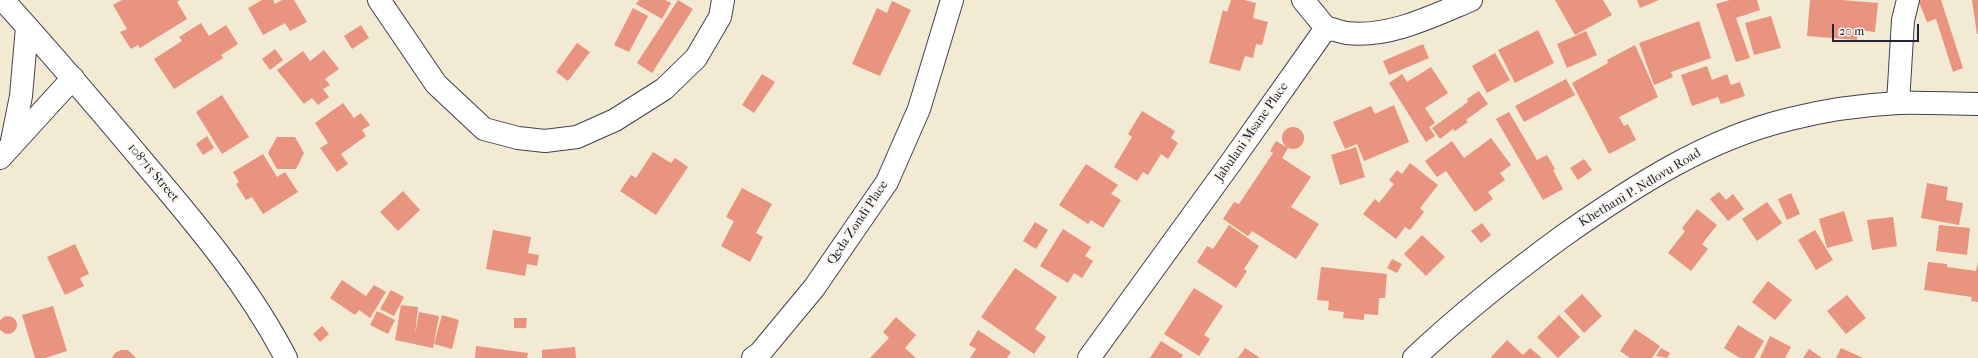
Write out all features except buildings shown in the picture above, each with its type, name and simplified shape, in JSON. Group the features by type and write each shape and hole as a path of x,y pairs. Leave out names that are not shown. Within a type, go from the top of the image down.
{"street":[{"name":"108715 Street","path":"3,0 73,78 216,249 249,293 271,329 286,358"},
{"path":"379,0 436,84 484,129 518,138 545,141 578,137 615,120 664,90 696,58 720,17 724,0"},
{"name":"Qeda Zondi Place","path":"760,356 814,288 887,182 919,109 952,0"},
{"path":"1303,0 1326,28 1348,33 1380,32 1417,22 1471,0"},
{"path":"1898,103 1903,20 1908,0"},
{"path":"5,152 21,96 27,27"},
{"name":"Jabulani Msane Place","path":"1089,358 1232,162 1326,28"},
{"path":"5,152 73,78"},
{"name":"Khethani P. Ndlovu Road","path":"1414,358 1449,325 1547,248 1603,207 1710,146 1757,128 1790,118 1837,109 1898,103 1978,104"}]}
